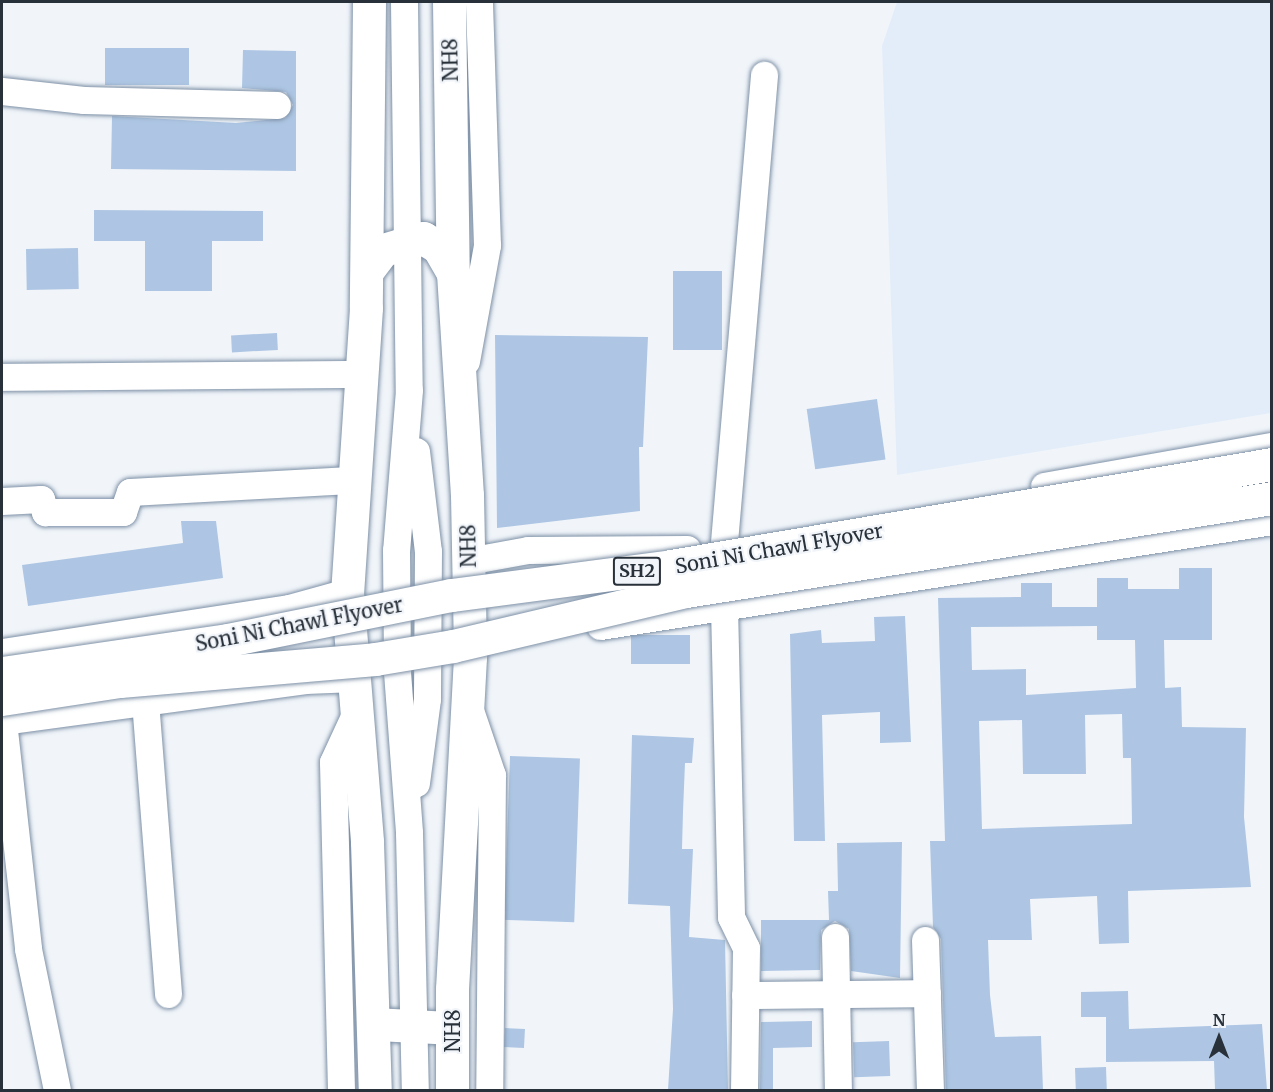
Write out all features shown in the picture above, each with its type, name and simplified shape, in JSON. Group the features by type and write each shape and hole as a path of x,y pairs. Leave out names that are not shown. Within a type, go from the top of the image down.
{"main road":[{"path":"369,2 367,271 347,592 355,678 375,1024 375,1090"},
{"name":"NH8","path":"449,2 453,273 468,561 470,657 452,1028 452,1090"},
{"path":"367,271 383,250 407,239 423,238 438,247 453,273"},
{"name":"Soni Ni Chawl Flyover","path":"2,673 228,640 429,599 671,566 1272,464"},
{"name":"Soni Ni Chawl Flyover","path":"2,714 120,681 375,658 442,648 686,591 1272,498"},
{"path":"375,1024 452,1028"}],"street":[{"path":"404,2 408,390 396,550 397,672 409,833 415,1090"},
{"path":"460,395 487,244 479,2"},
{"path":"724,542 764,75"},
{"path":"2,91 84,100 277,105"},
{"path":"2,377 362,374"},
{"path":"468,561 528,550 666,552 1272,446"},
{"path":"2,501 41,499 45,512 123,512 130,492 354,492"},
{"path":"470,657 604,625 1272,520"},
{"path":"2,652 288,608 347,592"},
{"path":"724,606 731,917 746,948 744,1090"},
{"path":"57,1090 28,949 2,714 355,678"},
{"path":"145,700 168,994"},
{"path":"467,700 492,775 489,1090"},
{"path":"341,1090 333,762 356,712"},
{"path":"835,937 838,1090"},
{"path":"925,940 930,1090"},
{"path":"745,995 927,993"}],"shaded area":[{"path":"897,2 1271,2 1271,413 897,475 882,46"}],"building":[{"path":"105,48 189,48 189,85 105,85"},
{"path":"243,50 296,51 296,171 111,169 112,116 236,123 285,118 293,105 286,92 242,88"},
{"path":"94,210 263,211 263,241 212,241 212,291 145,291 145,241 94,241"},
{"path":"78,248 79,289 27,290 26,249"},
{"path":"673,271 722,271 722,350 673,350"},
{"path":"277,333 278,350 232,352 231,335"},
{"path":"495,335 648,337 643,447 639,447 640,511 497,528"},
{"path":"877,399 885,459 815,469 807,409"},
{"path":"181,521 216,521 223,578 28,606 22,565 183,543"},
{"path":"1179,568 1212,568 1212,640 1164,640 1165,688 1181,687 1182,727 1246,728 1244,817 1251,887 1128,891 1129,943 1099,944 1097,896 1030,899 1032,940 988,940 990,995 995,1037 1041,1036 1043,1090 946,1090 941,939 933,927 930,841 945,841 938,598 1021,597 1021,583 1052,583 1052,607 1097,607 1097,578 1128,578 1128,589 1179,589","holes":["1097,626 1097,640 1135,640 1136,688 1026,695 1026,669 972,670 971,627","1122,714 1123,758 1131,758 1132,824 982,829 979,721 1022,720 1023,774 1086,774 1085,715"]},
{"path":"905,616 911,742 880,743 880,712 822,715 825,841 794,841 790,634 821,630 822,643 875,641 874,617"},
{"path":"631,635 690,635 690,664 631,664"},
{"path":"632,735 694,738 692,763 685,763 682,849 693,849 689,937 725,940 728,1090 668,1090 673,1009 670,906 628,904"},
{"path":"510,756 580,758 574,922 504,920"},
{"path":"902,842 900,978 851,971 849,929 835,921 821,930 820,970 761,971 761,920 829,920 828,891 838,891 837,843"},
{"path":"1128,991 1129,1029 1262,1024 1267,1090 1215,1090 1214,1061 1106,1062 1106,1017 1081,1017 1081,992"},
{"path":"812,1021 812,1047 773,1048 773,1090 760,1090 761,1022"},
{"path":"505,1028 525,1029 524,1048 504,1047"},
{"path":"889,1041 890,1076 854,1077 853,1042"},
{"path":"1106,1067 1107,1090 1076,1090 1075,1068"}]}
